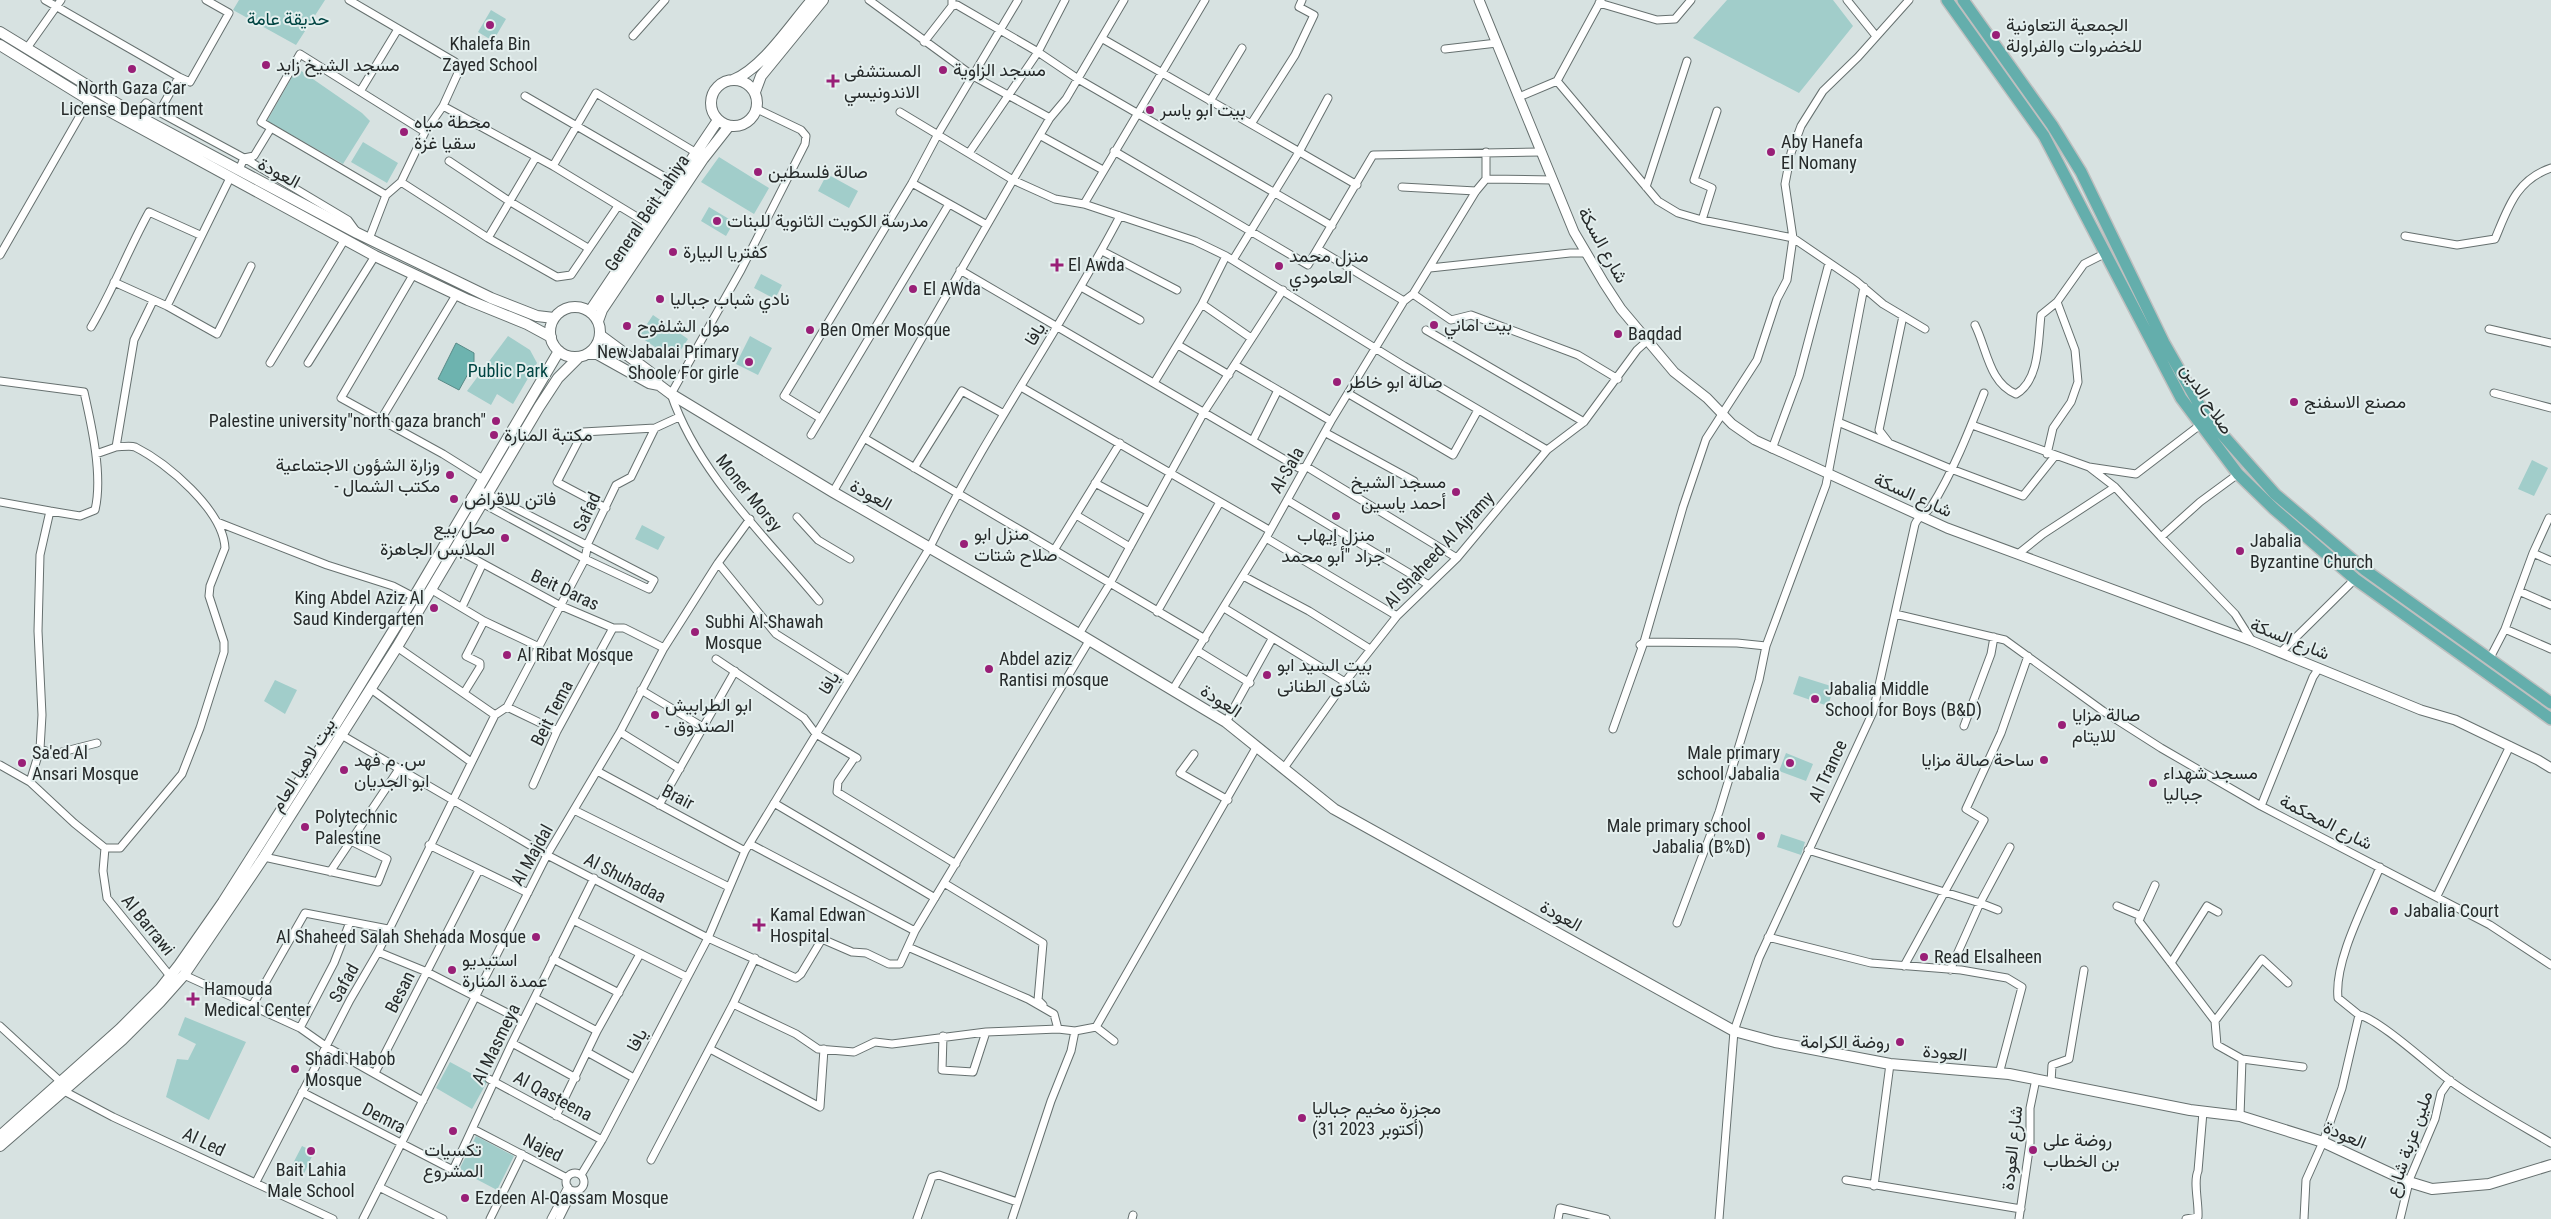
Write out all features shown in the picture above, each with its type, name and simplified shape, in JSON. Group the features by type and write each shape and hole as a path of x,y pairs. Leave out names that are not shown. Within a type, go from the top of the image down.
{"highway":[{"name":"صلاح الدين","path":"1947,0 2044,136 2181,398 2238,474 2274,509 2355,579 2551,719"},
{"name":"صلاح الدين","path":"1964,0 2052,125 2081,172 2164,343 2205,415 2275,494 2365,570 2551,703"}],"main road":[{"path":"812,0 762,58 741,76 721,84 712,96 712,111 718,120 729,126 746,123 756,109 755,92 761,76 823,0"},
{"name":"العودة","path":"0,32 136,115 358,233 491,298 537,316 554,318"},
{"name":"العودة","path":"0,45 89,100 375,256 456,295 527,324 551,337"},
{"path":"733,80 745,82 755,92"},
{"name":"General Beit Lahiya","path":"590,311 647,223 718,120"},
{"name":"General Beit Lahiya","path":"598,321 602,310 703,159 729,126"},
{"path":"578,306 590,311 598,321 600,335 597,345 583,355 566,355 559,351 551,337 550,329 554,318 560,312 570,307 578,306"},
{"name":"العودة","path":"600,335 650,372 659,385 671,394 833,492 1173,689 1226,722 1334,809 1734,1030 1775,1042 1890,1064 2036,1079 2052,1084 2203,1112 2240,1116 2323,1142 2409,1182 2432,1189 2489,1184 2551,1165"},
{"name":"بيت لاهيا العام","path":"0,1136 128,1034 184,975 264,857 480,483 559,351"},
{"name":"العودة","path":"583,355 597,354 648,383 659,385"},
{"name":"بيت لاهيا العام","path":"0,1146 63,1087 141,1009 170,976 224,902 337,732 371,689 553,385 583,355"}],"street":[{"path":"45,0 190,82 229,13 206,0"},
{"path":"27,48 61,0"},
{"path":"349,0 455,62 458,73 443,106 426,132 401,182 386,195 369,238"},
{"path":"633,36 665,0"},
{"path":"869,0 973,76 1050,118"},
{"path":"820,418 784,396 912,183 938,134 1018,0"},
{"path":"969,153 1010,97 1038,52 1065,0"},
{"path":"833,492 1013,180 1050,118 1078,79 1124,0"},
{"path":"1084,204 1205,0"},
{"path":"1252,124 1295,55 1314,15 1298,7 1302,0"},
{"name":"شارع السكة","path":"1479,0 1552,180 1577,238 1586,253 1622,309 1674,372 1708,398 1723,416 1755,440 1827,475 1947,528 2252,641 2421,710 2455,720 2551,768"},
{"path":"1519,97 1557,81 1600,2 1657,20 1675,19 1691,0"},
{"path":"1847,0 1876,36"},
{"path":"1613,729 1706,439 1713,426 1723,416 1757,360 1778,299 1787,280 1793,238 1785,184 1791,153 1802,126 1823,91 1909,0"},
{"path":"924,42 952,3 1038,52 1078,79 1137,114 1332,226"},
{"path":"361,90 398,28"},
{"path":"1103,38 1357,185"},
{"path":"1445,49 1496,43"},
{"path":"1210,101 1242,48"},
{"path":"386,195 261,122 300,54 426,132"},
{"path":"1646,187 1686,61"},
{"path":"159,112 179,77"},
{"path":"1557,81 1658,201 1678,213 1702,220 1793,238 1864,287 1883,304 1925,329"},
{"path":"553,166 596,93 695,152"},
{"path":"525,96 575,127 675,183"},
{"path":"1154,384 1230,258 1250,231 1299,152 1328,98"},
{"path":"0,255 89,100"},
{"path":"136,115 146,103 244,158 348,220 358,233"},
{"path":"443,106 553,166 647,223"},
{"path":"671,394 741,270 805,144 806,136 801,130 756,109"},
{"path":"1702,220 1712,188 1694,180 1717,111"},
{"path":"900,112 1013,180 1055,199 1084,204 1195,241 1230,258 1376,349 1547,450"},
{"path":"244,158 254,156 271,128"},
{"path":"1041,136 1103,170"},
{"path":"1114,151 1308,265 1373,155 1541,152"},
{"path":"1486,152 1486,179 1552,180"},
{"path":"488,238 536,157"},
{"path":"239,170 244,158"},
{"path":"449,161 509,201 588,248"},
{"path":"2405,236 2457,245 2495,239 2516,192 2541,172 2551,168"},
{"path":"167,306 200,235 230,178"},
{"name":"Al-Sala","path":"1173,689 1244,576 1307,467 1331,421 1404,301 1414,294 1476,192 1486,179"},
{"path":"401,182 488,238 557,277 571,275 618,206"},
{"path":"912,183 987,225"},
{"path":"1402,187 1476,192"},
{"path":"811,434 949,204"},
{"path":"91,327 128,250 149,212 200,235"},
{"name":"يافا","path":"581,1174 602,1140 708,938 745,852 930,547 956,494 1081,287 1120,216"},
{"path":"270,363 344,239"},
{"path":"1318,249 1404,301"},
{"path":"1102,251 1177,290"},
{"path":"1430,268 1570,253 1586,253"},
{"path":"1974,325 1984,343 1993,374 2005,390 2016,394 2025,389 2033,374 2041,315 2056,302 2084,264 2106,253"},
{"path":"308,363 375,256"},
{"path":"1772,449 1799,376 1829,263"},
{"path":"114,282 167,306 217,334 251,266"},
{"path":"960,270 1300,468 1307,467 1457,558"},
{"path":"413,275 341,398 443,454 480,483 488,493 654,580 649,589 585,559 472,498"},
{"path":"1081,287 1140,320"},
{"path":"1677,922 1719,812 1759,680 1766,646 1826,485 1864,287"},
{"path":"1078,634 1109,585 1204,412 1283,290"},
{"path":"1414,294 1451,320 1471,315 1578,355 1618,379"},
{"path":"380,421 456,295"},
{"path":"116,447 134,340 153,301"},
{"path":"2047,454 2053,428 2071,402 2078,382 2075,350 2056,302"},
{"path":"1202,304 1251,338"},
{"path":"1889,444 1879,430 1903,316"},
{"path":"2489,329 2551,343"},
{"path":"1426,330 1584,422"},
{"name":"Al Shaheed Al Ajramy","path":"1284,768 1345,682 1397,616 1457,558 1547,450 1584,422 1618,379 1637,350 1647,341"},
{"path":"1178,345 1229,375"},
{"path":"1235,365 1331,421"},
{"path":"0,381 84,392 96,454 98,498 95,510 80,516 0,502"},
{"path":"1021,387 1269,530"},
{"path":"914,468 962,390 1004,414"},
{"path":"1253,440 1278,390"},
{"path":"1919,516 1930,509 1951,469 1972,425 1984,392"},
{"path":"2494,393 2551,408"},
{"name":"Moner Morsy","path":"671,394 679,417 707,465 750,520 819,601"},
{"path":"1349,394 1452,455 1478,410"},
{"path":"606,508 557,482 584,432 655,428 679,417"},
{"path":"1838,422 1951,469 2023,496 2055,456"},
{"path":"1972,425 2047,454 2075,460 2089,467 2115,487 2235,614 2252,641"},
{"path":"2089,467 2136,474 2200,425"},
{"name":"Safad","path":"507,707 537,646 585,559 588,544 616,485 631,477 655,428"},
{"path":"1326,433 1414,481"},
{"path":"864,438 1053,552 1205,639"},
{"path":"1053,552 1120,444"},
{"path":"0,765 30,782 74,823 105,848 120,848 182,774 200,728 224,650 209,596 210,586 225,548 216,522 190,488 162,465 133,446 116,447 96,454"},
{"path":"2161,537 2200,502 2238,474"},
{"path":"1095,483 1149,512"},
{"path":"2018,554 2043,534 2115,487"},
{"path":"1287,500 1429,585"},
{"path":"1157,612 1220,502"},
{"path":"30,782 40,750 42,715 38,630 40,555 50,511"},
{"path":"1076,515 1130,546"},
{"path":"797,516 818,540 850,559"},
{"name":"Al Trance","path":"1719,1219 1734,1030 1750,980 1768,937 1872,712 1915,524 1919,516"},
{"path":"2490,658 2521,592 2533,553 2549,518"},
{"name":"Al Majdal","path":"363,1219 547,855 620,732 664,648 718,563 750,520"},
{"path":"216,522 327,565 393,586 414,597"},
{"path":"1266,538 1397,616"},
{"name":"Beit Daras","path":"456,549 482,565 559,605 612,628 624,628 664,648"},
{"path":"2533,553 2551,561"},
{"path":"718,563 776,634 849,680"},
{"path":"462,607 482,565"},
{"path":"1244,576 1309,611 1370,649"},
{"path":"2280,652 2355,579"},
{"path":"432,590 484,621 537,646"},
{"path":"2521,592 2551,605"},
{"path":"1224,608 1345,682"},
{"name":"شارع المحكمة","path":"1895,614 2006,640 2136,732 2261,806 2490,925 2551,965"},
{"path":"464,694 480,668 480,663 466,656 484,621"},
{"name":"Beit Tema","path":"533,785 558,731 612,628"},
{"path":"2505,629 2551,649"},
{"path":"1964,726 1991,654 1994,637"},
{"path":"1226,722 1250,683 1272,639"},
{"path":"1054,1014 1028,999 908,947 915,931 1089,641"},
{"path":"1640,645 1737,643 1766,646"},
{"path":"397,647 495,715 507,707 558,731"},
{"path":"1198,650 1250,683"},
{"path":"1904,966 1984,820 1966,809 2001,732 2028,656"},
{"path":"716,659 804,718 816,734 856,758 838,782 837,792 956,864"},
{"path":"2261,806 2313,677 2319,668"},
{"path":"659,805 735,671"},
{"path":"371,689 472,762"},
{"path":"641,690 704,727"},
{"name":"Safad","path":"256,1182 350,1000 378,952 429,845 495,715"},
{"name":"Al Shuhadaa","path":"337,732 547,855 708,938 796,978 801,974 822,939 852,952 866,953 889,964 900,964 908,947"},
{"path":"620,732 680,769"},
{"path":"40,750 54,754 97,743"},
{"path":"1096,1027 1228,800 1257,746"},
{"path":"2437,896 2510,746"},
{"path":"1194,754 1180,774 1228,800"},
{"path":"330,872 399,769"},
{"name":"Brair","path":"597,771 745,852"},
{"path":"774,803 935,898"},
{"path":"574,810 729,887"},
{"path":"264,857 378,882 387,859 351,841"},
{"path":"750,844 915,931"},
{"path":"429,845 528,893"},
{"path":"1950,970 1980,903 2010,847"},
{"name":"Al Barrawi","path":"105,848 103,871 107,898 170,976"},
{"path":"1808,850 1946,892 1998,910"},
{"path":"2380,867 2342,960 2337,989 2338,998 2359,1015 2365,1016 2381,1027 2450,1080 2497,1112 2551,1143"},
{"name":"Besan","path":"375,1073 478,870"},
{"name":"Al Masmeya","path":"453,1170 473,1129 491,1080 535,998 594,878"},
{"path":"944,884 1042,943 1038,1000 1054,1014 1058,1029"},
{"path":"2155,885 2139,921 2215,1021 2217,1045 2242,1059 2303,1068"},
{"path":"2116,906 2141,916"},
{"path":"2171,963 2206,906 2218,912"},
{"path":"252,1006 305,913 388,929"},
{"path":"573,920 687,977"},
{"path":"300,1028 334,963 350,922"},
{"path":"1768,937 1871,963 1962,970 2006,978 2022,987 1999,1074"},
{"path":"378,952 427,972 523,1021"},
{"path":"556,1116 576,1078 597,1031 640,954"},
{"path":"651,1160 734,1004 755,958"},
{"path":"553,959 619,993"},
{"path":"2215,1021 2262,959 2288,983"},
{"path":"2052,1084 2052,1065 2069,1059 2084,970"},
{"path":"184,975 300,1028 327,1047 423,1100"},
{"path":"535,998 597,1031"},
{"path":"734,1004 796,1034 818,1048 854,1052 875,1042 892,1044 986,1032 1058,1029 1075,1031 1096,1027 1114,1041"},
{"path":"2304,1219 2306,1180 2323,1142 2342,1088 2359,1015"},
{"name":"Al Led","path":"0,1026 63,1087 113,1117 333,1219"},
{"path":"1012,1219 1051,1101 1071,1051 1075,1031"},
{"path":"943,1036 942,1070 973,1072 986,1032"},
{"path":"512,1043 576,1078"},
{"path":"710,1049 820,1107 824,1049"},
{"path":"587,1052 634,1078"},
{"path":"2240,1116 2242,1059"},
{"path":"1874,1186 1890,1064"},
{"name":"شارع العودة","path":"2019,1219 2030,1143 2030,1108 2036,1079"},
{"name":"Al Qasteena","path":"491,1080 602,1140"},
{"name":"ملين عزبة شارع","path":"2400,1219 2409,1182 2435,1119 2441,1093 2450,1080"},
{"name":"Demra","path":"302,1092 453,1170"},
{"path":"2186,1219 2198,1217 2199,1198 2195,1178 2198,1171 2203,1112"},
{"name":"Najed","path":"473,1129 567,1178"},
{"path":"490,1219 522,1154"},
{"path":"559,1219 571,1189 567,1178 574,1173 581,1174 584,1185 579,1190 571,1189"},
{"path":"917,1219 932,1177 939,1175 1017,1202"},
{"path":"1846,1180 2021,1209"},
{"path":"379,1187 443,1219"},
{"path":"551,1219 571,1189"},
{"path":"1558,1219 1560,1208 1606,1219"}],"green space":[{"name":"حديقة عامة","path":"239,0 325,0 296,45 233,10"},
{"path":"1727,0 1833,0 1853,26 1799,93 1693,38"},
{"path":"491,10 506,19 493,41 478,32"},
{"path":"297,68 362,113 370,121 343,164 267,121"},
{"path":"363,142 398,163 387,183 351,162"},
{"path":"719,157 769,188 754,214 701,182"},
{"path":"827,174 858,191 849,208 818,191"},
{"path":"709,207 734,222 726,236 701,221"},
{"path":"761,274 782,285 775,299 754,288"},
{"path":"653,315 688,339 674,360 639,336"},
{"name":"Public Park","path":"508,336 530,350 537,363 513,404 497,394 491,405 467,391"},
{"path":"750,336 772,348 758,375 736,364"},
{"path":"2532,460 2548,468 2534,496 2518,489"},
{"path":"642,525 665,537 658,550 635,539"},
{"path":"1799,676 1834,687 1828,706 1793,694"},
{"path":"275,680 297,690 285,714 264,701"},
{"path":"1786,753 1813,764 1806,781 1779,771"},
{"path":"1781,834 1805,842 1801,855 1777,847"},
{"path":"185,1017 246,1042 209,1120 166,1097 177,1059 188,1060 196,1044 178,1035"},
{"path":"450,1062 487,1082 472,1109 436,1088"},
{"path":"476,1136 514,1156 497,1190 459,1170"},
{"path":"302,1146 314,1152 302,1178 289,1171"}],"shaded area":[{"path":"456,343 474,353 474,363 459,390 438,379"}],"place":[{"name":"Khalefa Bin Zayed School","path":"490,25"},
{"name":"الجمعية التعاونية للخضروات والفراولة","path":"1996,35"},
{"name":"مسجد الشيخ زايد","path":"266,65"},
{"name":"North Gaza Car License Department","path":"132,69"},
{"name":"مسجد الزاوية","path":"943,70"},
{"name":"المستشفى الاندونيسي","path":"833,81"},
{"name":"بيت ابو ياسر","path":"1150,110"},
{"name":"محطة مياه سقيا غزة","path":"404,132"},
{"name":"Aby Hanefa El Nomany","path":"1771,152"},
{"name":"صالة فلسطين","path":"758,172"},
{"name":"مدرسة الكويت الثانوية للبنات","path":"717,221"},
{"name":"كفتريا البيارة","path":"673,252"},
{"name":"El Awda","path":"1057,265"},
{"name":"منزل محمد العامودي","path":"1279,266"},
{"name":"El AWda","path":"913,289"},
{"name":"نادي شباب جباليا","path":"660,299"},
{"name":"بيت اماني","path":"1434,325"},
{"name":"مول الشلفوح","path":"627,326"},
{"name":"Ben Omer Mosque","path":"810,330"},
{"name":"Baqdad","path":"1618,334"},
{"name":"NewJabalai Primary Shoole For girle","path":"749,362"},
{"name":"صالة ابو خاطر","path":"1337,382"},
{"name":"مصنع الاسفنج","path":"2294,402"},
{"name":"Palestine university\"north gaza branch\"","path":"496,421"},
{"name":"مكتبة المنارة","path":"494,435"},
{"name":"وزارة الشؤون الاجتماعية - مكتب الشمال","path":"450,475"},
{"name":"مسجد الشيخ أحمد ياسين","path":"1456,492"},
{"name":"فاتن للاقراض","path":"454,499"},
{"name":"منزل إيهاب جراد \"أبو محمد\"","path":"1336,516"},
{"name":"محل بيع الملابس الجاهزة","path":"505,538"},
{"name":"منزل ابو صلاح شتات","path":"964,544"},
{"name":"Jabalia Byzantine Church","path":"2240,551"},
{"name":"King Abdel Aziz Al Saud Kindergarten","path":"434,608"},
{"name":"Subhi Al-Shawah Mosque","path":"695,632"},
{"name":"Al Ribat Mosque","path":"507,655"},
{"name":"Abdel aziz Rantisi mosque","path":"989,669"},
{"name":"بيت السيد ابو شادى الطنانى","path":"1267,675"},
{"name":"Jabalia Middle School for Boys (B&D)","path":"1815,699"},
{"name":"ابو الطرابيش - الصندوق","path":"655,715"},
{"name":"صالة مزايا للايتام","path":"2062,725"},
{"name":"ساحة صالة مزايا","path":"2044,760"},
{"name":"Sa'ed Al Ansari Mosque","path":"22,763"},
{"name":"Male primary school Jabalia","path":"1790,763"},
{"name":"س. م فهد ابو الجديان","path":"344,770"},
{"name":"مسجد شهداء جباليا","path":"2153,783"},
{"name":"Polytechnic Palestine","path":"305,827"},
{"name":"Male primary school Jabalia (B%D)","path":"1761,836"},
{"name":"Jabalia Court","path":"2394,911"},
{"name":"Kamal Edwan Hospital","path":"759,925"},
{"name":"Al Shaheed Salah Shehada Mosque","path":"536,937"},
{"name":"Read Elsalheen","path":"1924,957"},
{"name":"استيديو عمدة المنارة","path":"452,970"},
{"name":"Hamouda Medical Center","path":"193,999"},
{"name":"روضة الكرامة","path":"1900,1042"},
{"name":"Shadi Habob Mosque","path":"295,1069"},
{"name":"مجزرة مخيم جباليا (31 أكتوبر 2023)","path":"1302,1118"},
{"name":"تكسيات المشروع","path":"453,1131"},
{"name":"روضة على بن الخطاب","path":"2033,1150"},
{"name":"Bait Lahia Male School","path":"311,1151"},
{"name":"Ezdeen Al-Qassam Mosque","path":"465,1198"}]}
